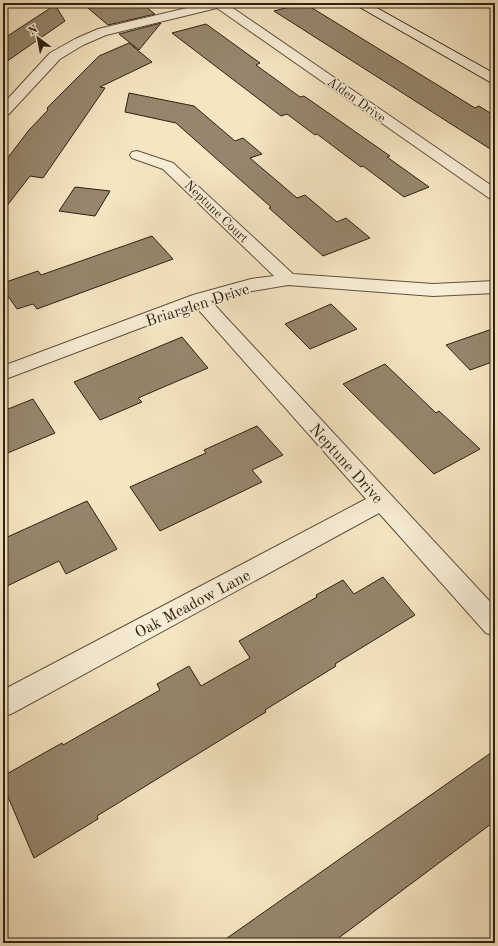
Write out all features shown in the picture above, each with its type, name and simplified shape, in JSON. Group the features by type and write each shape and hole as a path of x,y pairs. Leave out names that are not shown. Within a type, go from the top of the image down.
{"street":[{"path":"3,112 55,56 79,42 102,32 221,3"},
{"name":"Alden Drive","path":"221,3 495,195"},
{"path":"360,3 495,79"},
{"path":"3,95 17,96"},
{"name":"Neptune Court","path":"137,155 168,166 288,279"},
{"name":"Briarglen Drive","path":"3,374 199,299 251,285 288,279 433,290 495,287"},
{"name":"Neptune Drive","path":"199,299 495,626"},
{"name":"Oak Meadow Lane","path":"3,704 382,501"}],"building":[{"path":"82,3 141,3 155,14 108,25"},
{"path":"304,3 475,108 479,106 495,116 495,152 274,11"},
{"path":"55,5 65,21 3,64 3,39"},
{"path":"161,23 139,50 119,34"},
{"path":"206,24 260,63 256,65 300,97 304,96 390,156 387,157 429,187 404,197 363,166 361,167 317,134 315,135 287,114 281,116 172,33"},
{"path":"129,43 152,62 100,87 105,88 43,178 30,176 3,211 3,164 29,130 48,110 47,108 99,56"},
{"path":"129,93 194,106 235,141 243,138 262,154 250,158 297,198 305,195 337,222 346,218 370,238 323,256 269,208 271,207 176,123 125,112"},
{"path":"75,187 110,191 95,216 59,211"},
{"path":"152,236 173,259 37,309 33,304 17,309 3,289 3,283 38,271 41,275"},
{"path":"331,304 357,329 310,349 285,324"},
{"path":"495,328 495,361 470,370 446,345"},
{"path":"182,337 208,368 138,398 142,402 100,420 74,382"},
{"path":"385,364 436,413 439,411 480,449 434,474 343,384"},
{"path":"33,399 55,433 3,455 3,411"},
{"path":"257,426 283,455 252,470 262,482 160,531 130,487 206,453 204,450"},
{"path":"87,501 117,549 66,574 59,561 3,588 3,539"},
{"path":"383,577 415,615 335,664 336,666 265,710 266,712 97,816 98,819 34,858 3,785 3,776 62,743 63,745 160,690 157,684 189,666 201,686 250,658 239,641 317,597 316,595 343,580 354,594"},
{"path":"495,750 495,821 332,943 220,943"}]}
